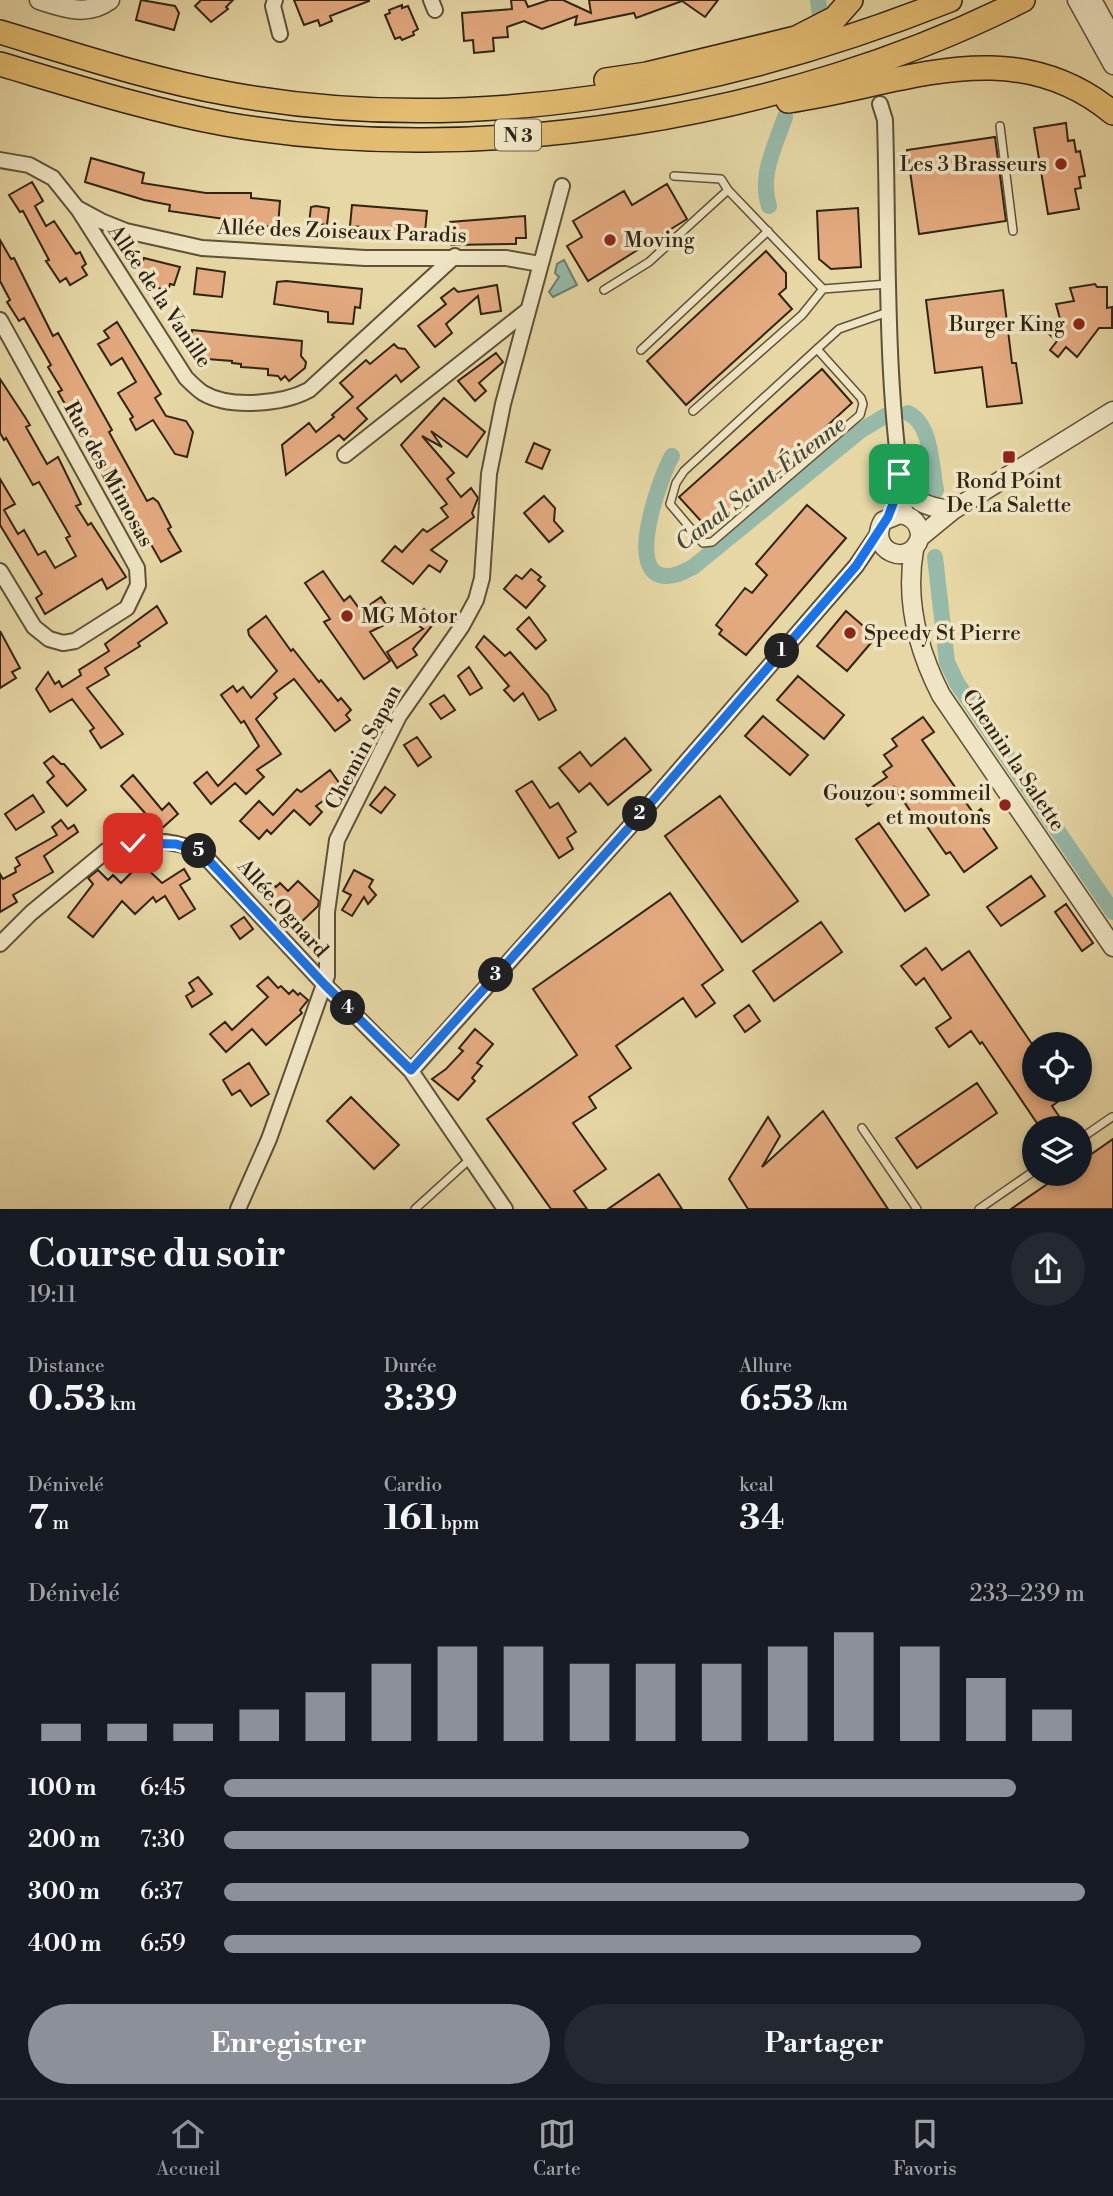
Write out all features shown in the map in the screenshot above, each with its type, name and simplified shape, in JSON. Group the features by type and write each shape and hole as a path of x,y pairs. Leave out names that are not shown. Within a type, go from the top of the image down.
{"highway":[{"path":"429,109 648,74 796,38 835,18 851,0"},
{"name":"N 3","path":"0,32 131,71 230,94 325,106 429,109 531,104 658,89 779,60 875,30 950,0"},
{"name":"N 3","path":"0,64 123,100 224,124 322,136 377,139 480,138 663,118 787,89 885,58 992,16 1023,0"},
{"path":"663,118 811,97 907,76 974,67 1013,68 1050,76 1083,91 1113,113"}],"street":[{"path":"39,0 84,11 96,9 110,0"},
{"path":"275,0 273,6 280,34"},
{"path":"1077,0 1113,65"},
{"path":"1092,0 1113,38"},
{"path":"880,104 885,120 888,312 899,474 897,521 881,543 890,553"},
{"name":"Allée des Zoiseaux Paradis","path":"0,160 29,165 40,171 52,178 78,208 126,231 202,248 365,258 506,258 540,264"},
{"name":"Chemin Sapan","path":"238,1209 268,1139 325,985 329,966 328,894 337,840 399,716 476,600 482,578 489,474 503,404 562,186"},
{"name":"Allée de la Vanille","path":"78,208 186,378 203,393 222,399 270,403 294,398 309,390 455,256"},
{"path":"345,455 527,310"},
{"name":"Rue des Mimosas","path":"0,320 137,568 138,585 127,608 75,641 63,643 49,639 34,627 0,571"},
{"path":"856,566 890,553 904,555 953,510 1113,411"},
{"path":"899,474 914,498 923,505 953,510"},
{"path":"411,1070 642,813 897,521 953,510"},
{"path":"897,521 918,524 917,544"},
{"name":"Chemin la Salette","path":"917,544 910,584 919,642 928,669 941,695 1113,947"},
{"name":"Chemin la Salette","path":"890,553 910,584"},
{"name":"Allée Ognard","path":"0,944 31,913 106,851 133,843 188,846 214,863 325,985 411,1070 505,1209"}],"lane":[{"path":"1000,126 1013,231"},
{"path":"674,176 721,178 728,190 823,289"},
{"path":"604,289 649,262 728,190"},
{"path":"641,350 768,231"},
{"path":"693,411 802,315 823,289 889,284"},
{"path":"817,349 861,398 863,404 860,415 712,542 703,542 670,504 669,500 678,478 817,349 839,329 888,312"},
{"path":"1092,1130 1112,1116"},
{"path":"862,1128 917,1209"},
{"path":"415,1209 470,1159"},
{"path":"979,1209 1022,1179"}],"shaded area":[{"path":"564,260 577,285 553,297 549,292 559,277 555,273 557,264"}],"building":[{"path":"141,0 175,6 179,13 174,30 136,20"},
{"path":"201,0 233,0 226,7 228,9 211,22 195,6"},
{"path":"294,0 369,1 330,16 332,21 320,26 318,20 304,25"},
{"path":"511,0 525,0 528,7 549,0 563,0 591,13 589,0 718,0 705,17 682,1 636,18 634,13 575,25 577,16 542,29 524,21 507,27 508,37 493,38 494,51 474,53 473,40 464,41 462,13 512,9"},
{"path":"402,5 402,8 408,6 418,29 413,32 414,35 402,40 400,37 395,39 385,15 390,13 389,10"},
{"name":"Les 3 Brasseurs","path":"1066,123 1068,141 1074,140 1076,152 1080,151 1085,176 1079,177 1081,188 1075,189 1079,209 1048,214 1034,128"},
{"path":"995,137 1006,221 919,234 907,150"},
{"path":"91,158 144,173 142,183 206,193 251,193 251,198 280,201 278,227 244,225 245,222 169,211 170,205 85,182"},
{"path":"32,182 43,201 35,206 46,226 54,221 76,254 80,252 86,264 82,267 87,275 70,285 66,278 60,282 46,261 49,260 23,211 20,212 9,195"},
{"path":"667,184 687,219 588,281 567,246 582,237 573,221 624,191 632,205"},
{"path":"352,205 427,211 425,232 417,231 417,234 350,226"},
{"path":"311,207 329,208 327,225 309,223"},
{"path":"858,208 861,267 831,269 819,259 817,211"},
{"path":"525,216 526,238 516,238 516,244 451,245 450,222"},
{"path":"0,240 11,259 14,258 53,336 58,333 112,430 109,432 147,501 153,498 158,502 171,527 168,529 181,551 161,562 127,502 121,506 92,452 97,450 77,413 72,416 58,392 62,390 48,367 51,365 24,318 19,321 7,302 10,300 0,281"},
{"path":"766,251 786,273 786,288 779,294 792,309 686,405 647,361"},
{"path":"144,258 180,267 174,285 170,284 168,291 145,284 147,277 139,274"},
{"path":"197,268 225,272 222,297 194,294"},
{"path":"277,282 362,289 360,308 355,307 353,324 328,322 328,312 274,304"},
{"name":"Burger King","path":"1095,284 1097,287 1107,287 1107,308 1112,307 1112,328 1099,328 1077,357 1066,347 1058,357 1050,350 1057,341 1049,334 1060,319 1056,304 1074,301 1070,288"},
{"path":"497,285 501,311 481,314 478,296 446,324 452,333 435,347 418,326 446,304 441,298 454,288 458,292"},
{"path":"1003,290 1012,363 1016,363 1022,403 987,407 982,367 935,373 926,300"},
{"path":"117,322 161,394 155,398 166,416 186,421 193,432 187,457 175,454 153,420 136,430 130,419 133,417 118,393 136,382 122,358 111,365 98,344 109,338 104,331"},
{"path":"192,330 302,341 301,356 306,362 305,368 289,381 285,376 281,380 278,376 268,375 268,369 241,367 241,364 232,361 207,359 203,363 199,358 193,357"},
{"path":"394,344 405,349 419,367 401,382 396,375 357,408 367,419 344,440 339,435 286,475 282,445 309,423 316,432 334,417 332,415 353,397 340,383 366,360 370,364"},
{"path":"496,353 503,362 479,383 486,391 475,401 458,381"},
{"path":"822,369 852,403 711,532 679,497"},
{"path":"0,379 30,425 26,427 47,464 58,457 81,504 76,506 88,525 91,523 126,577 107,589 102,579 45,614 36,598 42,594 0,525 0,479 15,504 4,510 18,534 24,530 38,555 45,551 55,568 76,556 66,538 70,536 39,482 33,485 6,438 4,440 0,433"},
{"path":"444,398 485,432 467,457 431,431 442,447 422,436 454,473 447,479 461,497 471,488 478,498 472,513 474,517 431,550 447,561 440,572 429,565 413,584 382,561 395,546 402,552 423,529 427,532 448,517 441,508 447,504 401,445"},
{"path":"534,443 550,450 542,469 526,462"},
{"path":"544,496 555,508 554,521 563,531 549,542 524,513"},
{"path":"807,505 846,538 746,655 719,634 722,630 716,625 745,588 752,593 767,575 756,564"},
{"path":"531,569 541,577 538,580 545,586 526,608 504,589 516,575 522,579"},
{"path":"323,571 344,601 350,596 361,611 381,597 396,619 370,632 390,661 364,679 324,622 330,619 305,583"},
{"path":"157,606 167,623 138,643 140,646 105,668 109,675 87,688 123,734 101,748 90,731 94,728 72,699 50,712 36,689 48,672 55,684 59,681 62,687 81,675 79,670 109,651 105,644"},
{"path":"424,609 435,622 413,649 417,655 397,668 387,652 423,629 413,621"},
{"path":"846,611 876,637 847,671 817,646"},
{"path":"266,616 291,651 293,649 319,682 321,680 338,701 341,698 351,710 346,715 350,720 335,731 294,679 274,694 277,698 256,719 281,754 257,770 264,777 246,794 235,783 211,804 194,783 207,772 218,786 259,746 244,721 241,723 221,695 233,686 237,692 243,687 251,698 277,671 248,630"},
{"path":"529,617 546,640 536,649 517,629"},
{"path":"0,631 20,668 12,672 16,678 0,688"},
{"path":"484,636 505,656 510,652 548,695 556,710 539,720 523,693 514,701 504,690 509,686 476,647"},
{"path":"469,667 482,688 470,695 458,676"},
{"path":"798,676 844,715 824,739 777,700"},
{"path":"444,695 455,710 441,719 430,704"},
{"path":"763,716 808,755 790,775 745,736"},
{"path":"923,717 934,732 922,740 974,814 981,809 989,821 982,826 997,848 964,872 950,852 946,854 921,818 917,821 894,787 868,806 860,795 887,777 883,772 892,766 884,755 897,746 892,739"},
{"path":"417,737 431,757 418,766 404,745"},
{"path":"625,738 651,770 608,805 590,783 579,792 559,768 580,752 591,766"},
{"path":"53,756 64,764 86,790 67,806 47,782 54,776 44,763"},
{"path":"330,770 342,787 316,806 322,812 310,825 294,810 271,834 267,830 259,839 240,821 259,801 273,815 297,789 301,792"},
{"path":"133,775 162,810 169,803 178,814 160,830 121,786"},
{"path":"532,781 550,808 558,803 576,832 567,838 573,849 559,858 516,791"},
{"path":"385,787 395,795 381,813 370,805"},
{"path":"33,795 44,812 16,830 5,814"},
{"path":"720,796 798,901 742,942 665,836"},
{"path":"61,820 68,829 74,825 78,832 44,856 53,872 13,895 17,902 0,912 0,874 3,879 16,872 15,868 20,865 16,858 57,835 52,827"},
{"path":"879,823 929,895 905,911 856,839"},
{"path":"141,863 162,883 184,869 190,879 180,885 195,909 179,919 165,896 156,902 153,897 135,914 122,901 93,937 68,917 93,884 88,878 98,870 108,880 113,875 121,883"},
{"path":"354,870 373,880 369,887 376,895 368,904 364,897 352,916 342,910 351,895 343,891"},
{"path":"1031,876 1045,896 1001,926 987,907"},
{"path":"298,881 319,901 318,906 294,929 260,893 271,882 276,887 280,883 288,891"},
{"path":"670,893 723,970 702,985 715,1003 696,1017 683,998 616,1046 631,1068 589,1097 596,1108 573,1123 606,1169 574,1191 587,1209 551,1209 487,1119 577,1055 533,989"},
{"path":"1066,904 1093,943 1082,951 1055,912"},
{"path":"244,917 253,929 240,939 231,926"},
{"path":"821,922 842,952 774,1001 753,971"},
{"path":"926,948 942,970 969,951 1024,1032 1022,1101 982,1042 980,1044 971,1031 949,1047 936,1028 951,1018 924,978 916,985 901,966"},
{"path":"198,977 212,994 192,1007 186,996 194,991 189,983"},
{"path":"268,977 278,988 281,986 289,994 293,990 308,1000 300,1010 302,1013 266,1045 252,1029 226,1052 210,1034 225,1022 232,1030 268,997 257,986"},
{"path":"749,1005 760,1021 745,1032 734,1016"},
{"path":"475,1029 493,1044 477,1063 482,1066 472,1078 475,1081 458,1100 432,1079 463,1051 459,1048"},
{"path":"249,1063 269,1094 251,1106 240,1090 232,1095 223,1080"},
{"path":"977,1083 997,1113 917,1168 896,1138"},
{"path":"351,1097 399,1145 374,1169 327,1121"},
{"path":"1023,1102 1058,1102 1052,1106 1059,1116 1032,1116"},
{"path":"823,1111 888,1209 748,1209 729,1179 768,1117 780,1136 762,1167"},
{"path":"1113,1139 1113,1209 1011,1209 1045,1186 1092,1186 1092,1154"},
{"path":"659,1174 682,1209 608,1209"}],"waterway":[{"name":"Canal Saint-Étienne","path":"818,0 820,15"},
{"name":"Canal Saint-Étienne","path":"769,206 766,195 767,172 785,117"},
{"name":"Canal Saint-Étienne","path":"908,413 916,418 926,436 936,490"},
{"name":"Canal Saint-Étienne","path":"672,456 654,503 646,543 648,560 654,572 667,576 693,567 860,431 885,416"},
{"name":"Canal Saint-Étienne","path":"935,557 947,662 957,683 1113,912"}],"place":[{"name":"Les 3 Brasseurs","path":"1061,164"},
{"name":"Moving","path":"610,240"},
{"name":"Burger King","path":"1079,324"},
{"name":"Rond Point De La Salette","path":"1009,457"},
{"name":"MG Motor","path":"347,616"},
{"name":"Speedy St Pierre","path":"850,633"},
{"name":"Gouzou : sommeil et moutons","path":"1005,805"}],"route":[{"path":"133,843 176,844 201,852 325,985 411,1070 642,813 856,566 888,517 896,496 899,474"}]}
